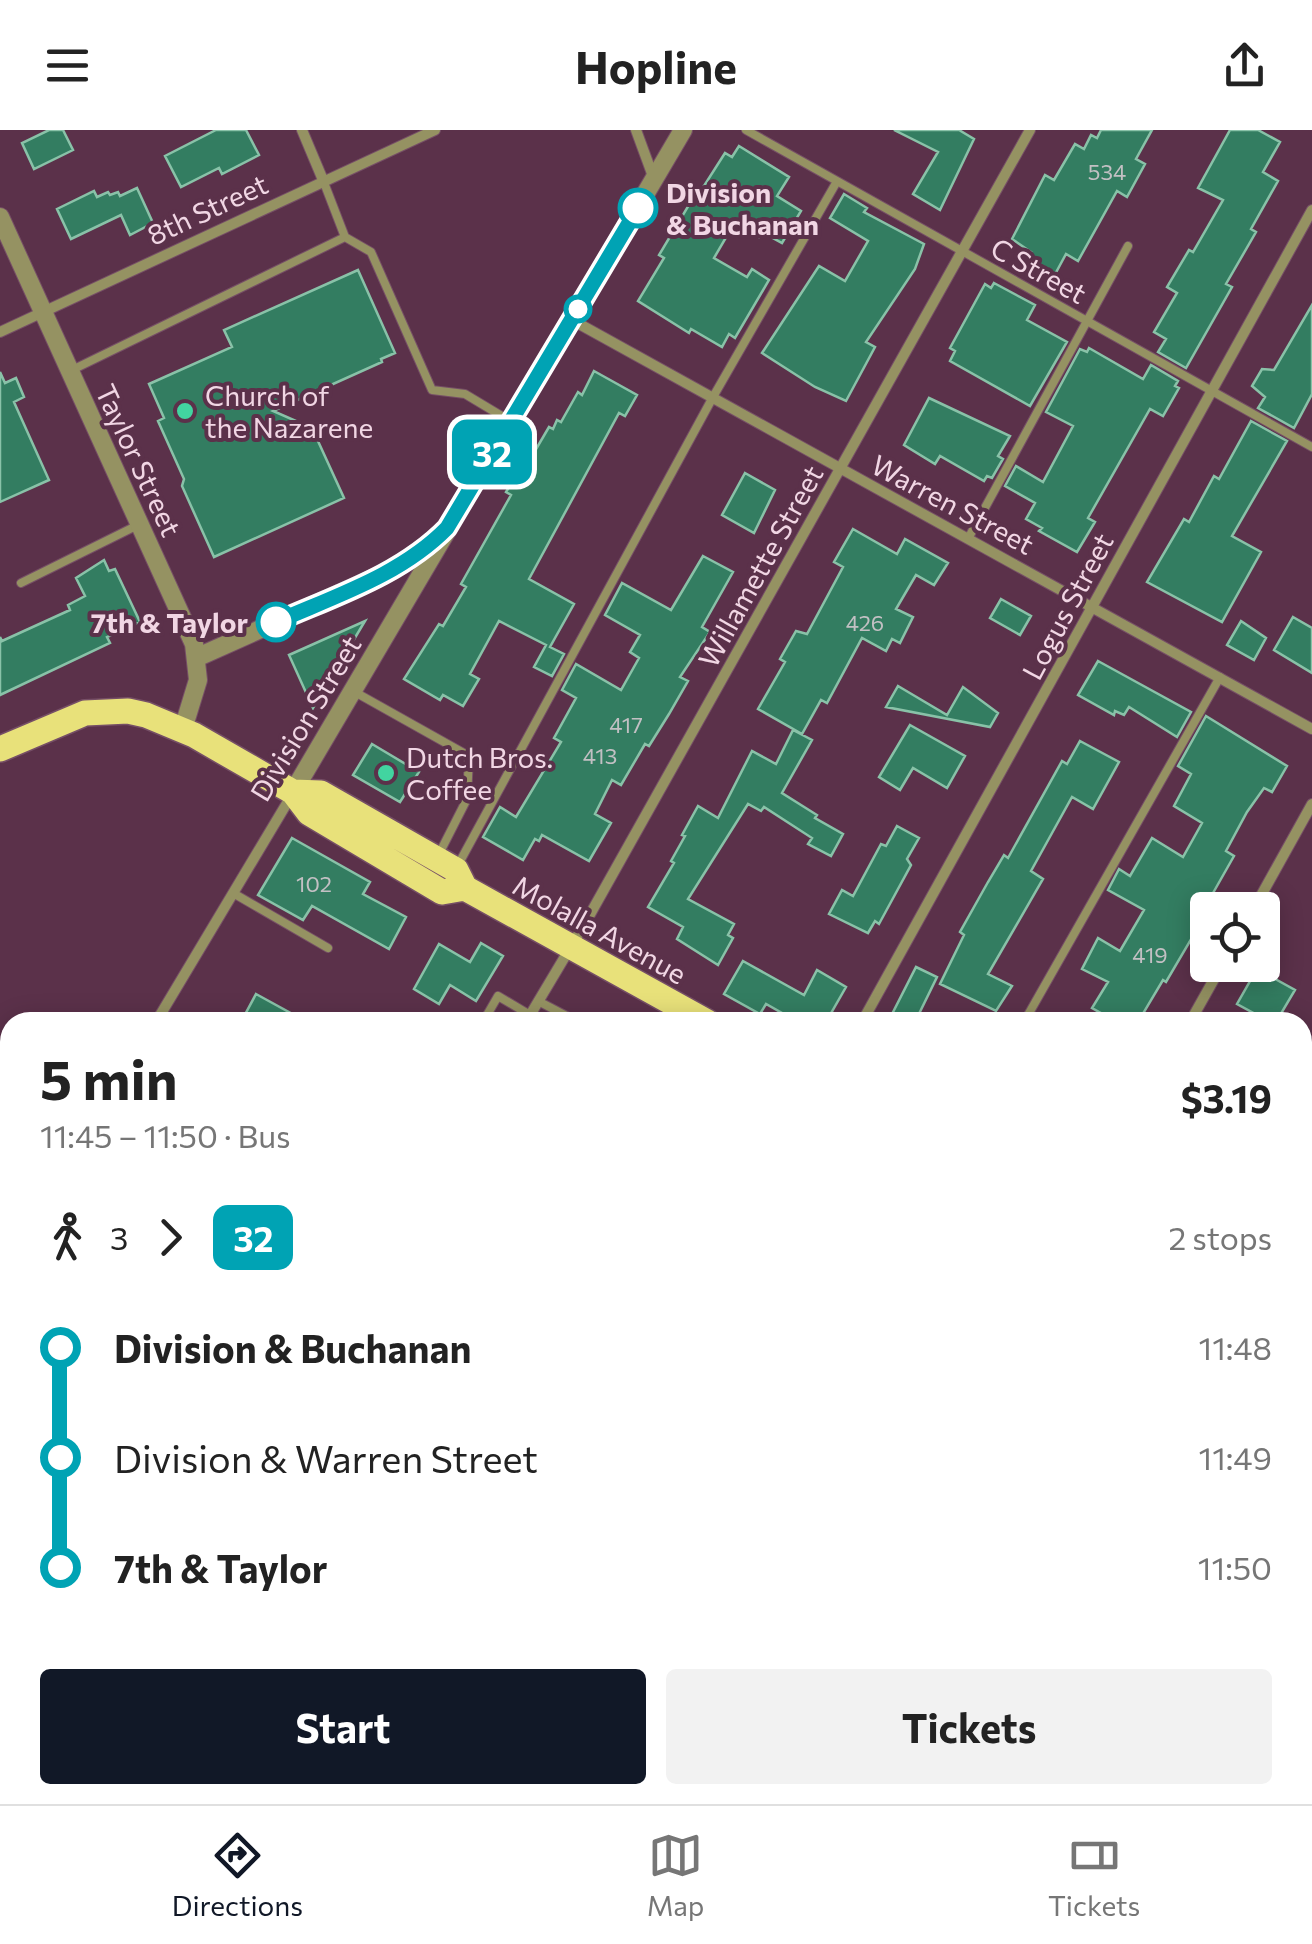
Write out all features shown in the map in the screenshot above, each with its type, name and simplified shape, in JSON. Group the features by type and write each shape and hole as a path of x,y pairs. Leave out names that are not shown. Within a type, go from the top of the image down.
{"main road":[{"name":"Molalla Avenue","path":"0,749 73,716 128,711 183,729 293,792 309,814 442,892 453,872"},
{"name":"Molalla Avenue","path":"293,792 321,793 570,948 688,1012"}],"street":[{"path":"302,130 323,180"},
{"name":"8th Street","path":"0,332 435,130"},
{"path":"636,130 654,180"},
{"name":"Division Street","path":"162,1012 683,130"},
{"name":"Willamette Street","path":"532,1012 1030,130"},
{"name":"Logus Street","path":"868,1012 1312,210"},
{"name":"Taylor Street","path":"0,217 198,657"},
{"name":"Warren Street","path":"572,320 1312,729"},
{"path":"183,729 198,680 198,657 396,568 447,528"},
{"path":"1262,892 1312,804"},
{"path":"1196,1012 1212,982"}],"lane":[{"name":"C Street","path":"746,130 1312,447"},
{"path":"323,180 344,236 372,252 432,390 465,394 510,420"},
{"path":"453,872 836,183"},
{"path":"69,371 344,236"},
{"path":"969,537 1128,246"},
{"path":"21,583 138,524"},
{"path":"1030,1012 1220,677"},
{"path":"353,691 470,756 467,799 453,872"},
{"path":"233,893 328,948"},
{"path":"489,1012 498,996 519,1012"},
{"path":"538,1001 559,1012"}],"building":[{"path":"49,130 63,130 73,150 34,169 22,143"},
{"path":"216,130 246,130 259,155 222,174 219,168 181,187 165,156"},
{"path":"894,130 959,130 974,139 940,210 913,194 938,152"},
{"path":"1101,130 1152,130 1136,159 1145,164 1127,197 1117,191 1078,261 1066,254 1053,278 1025,261 1031,252 1012,239 1045,175 1054,180 1075,144 1084,149 1091,135 1097,138"},
{"path":"1230,130 1258,130 1280,142 1263,172 1278,181 1251,229 1256,232 1226,284 1232,287 1186,368 1158,352 1166,339 1154,332 1177,293 1167,287 1223,200 1198,188"},
{"path":"739,146 789,177 777,196 801,211 782,243 762,232 759,237 735,222 714,258 747,277 752,269 769,280 735,338 729,334 722,347 691,329 689,333 638,301 664,258 659,255 696,193 725,153 732,157"},
{"path":"137,188 153,223 130,235 121,215 71,239 57,209 94,191 97,197 108,192 118,192 120,196"},
{"path":"844,194 867,208 864,212 924,244 915,269 866,342 875,347 846,401 815,387 762,353 819,266 845,281 868,241 830,218"},
{"name":"Church of the Nazarene","path":"358,270 395,353 273,411 312,428 344,498 214,557 182,486 184,479 158,421 164,418 149,384 232,347 224,330"},
{"path":"994,283 1035,305 1027,320 1067,342 1030,406 950,361 955,351 950,348 985,284 991,288"},
{"path":"1312,305 1312,394 1294,428 1258,408 1265,397 1252,386 1262,369 1274,370"},
{"path":"1089,348 1143,379 1151,365 1178,381 1175,386 1179,388 1163,416 1150,409 1088,518 1095,522 1077,552 1039,531 1042,528 1026,519 1035,503 1005,486 1016,466 1043,482 1073,426 1046,412 1080,349 1087,352"},
{"path":"594,371 637,395 625,416 619,413 529,579 574,604 550,647 564,654 552,676 534,667 546,645 499,621 470,674 479,679 463,706 443,695 440,700 404,679 466,587 461,584 511,495 506,492 522,466 525,468 549,427 553,429 557,420 561,422 578,392 582,395"},
{"path":"0,372 5,383 16,378 24,397 14,402 49,480 0,502"},
{"path":"929,398 1010,436 998,456 1003,459 992,478 987,476 984,481 940,456 935,464 904,445"},
{"path":"1251,421 1287,441 1232,536 1261,552 1222,622 1147,582 1184,519 1189,522 1214,476 1219,479"},
{"path":"745,473 775,490 754,533 722,515"},
{"path":"853,529 897,554 905,539 948,563 934,585 916,575 896,609 913,617 900,643 892,639 886,651 862,638 827,703 821,700 802,734 758,709 785,662 780,659 796,631 807,634 843,567 834,562"},
{"path":"703,556 733,572 702,627 710,632 680,677 688,681 621,785 612,780 595,814 611,823 589,861 542,835 539,841 535,839 523,860 483,837 500,807 516,817 561,742 554,738 576,698 562,690 576,664 621,690 639,658 630,652 640,635 605,615 622,583 671,610"},
{"path":"104,560 109,571 115,569 140,622 107,637 110,643 0,695 0,637 2,641 70,610 68,605 85,596 76,578"},
{"path":"1001,599 1031,616 1020,635 990,618"},
{"path":"1293,617 1312,628 1312,673 1274,650"},
{"path":"365,621 313,708 289,655"},
{"path":"1241,621 1266,638 1254,660 1227,645"},
{"path":"1098,661 1191,712 1177,737 1129,707 1124,715 1115,711 1114,715 1078,695"},
{"path":"898,686 947,715 963,687 998,713 990,727 886,707"},
{"path":"1206,716 1287,766 1272,792 1264,788 1247,812 1226,851 1234,856 1214,892 1190,892 1190,941 1144,1012 1099,1012 1092,1008 1108,982 1082,969 1098,938 1120,951 1144,910 1108,890 1119,869 1130,876 1152,838 1183,857 1202,823 1174,806 1191,774 1178,766"},
{"path":"910,725 965,756 947,788 913,768 900,790 879,777"},
{"path":"793,730 812,740 782,793 843,834 831,856 808,844 812,838 764,807 761,811 748,804 688,899 734,924 728,935 733,938 718,965 677,939 683,927 648,907 674,863 671,861 698,806 718,818 752,751 776,764"},
{"path":"1080,741 1119,762 1093,809 1072,797 1031,871 1043,879 988,974 1012,986 996,1011 940,984 964,935 960,932 988,882 1004,855 1008,858 1062,761 1067,764"},
{"name":"Dutch Bros. Coffee","path":"372,744 419,772 400,802 353,775"},
{"path":"897,826 919,838 907,859 911,865 879,924 875,921 868,933 829,914 842,890 853,896 881,844 886,846"},
{"path":"292,838 370,882 363,894 406,917 389,949 312,906 303,920 258,895"},
{"path":"481,943 503,956 476,1001 450,985 439,1004 414,989 439,944 470,962"},
{"path":"743,961 804,995 817,970 846,987 832,1012 780,1012 766,1004 761,1012 756,1012 724,994"},
{"path":"916,967 937,977 920,1012 893,1012"},
{"path":"1250,982 1280,982 1295,990 1282,1012 1252,1012 1237,1004"},
{"path":"256,994 289,1012 246,1012"}],"bus line":[{"name":"32","path":"276,622 396,568 447,528 638,208"}],"place":[{"name":"Division & Buchanan","path":"638,208"},
{"name":"Church of the Nazarene","path":"185,411"},
{"name":"7th & Taylor","path":"276,622"},
{"name":"Dutch Bros. Coffee","path":"386,773"}]}
